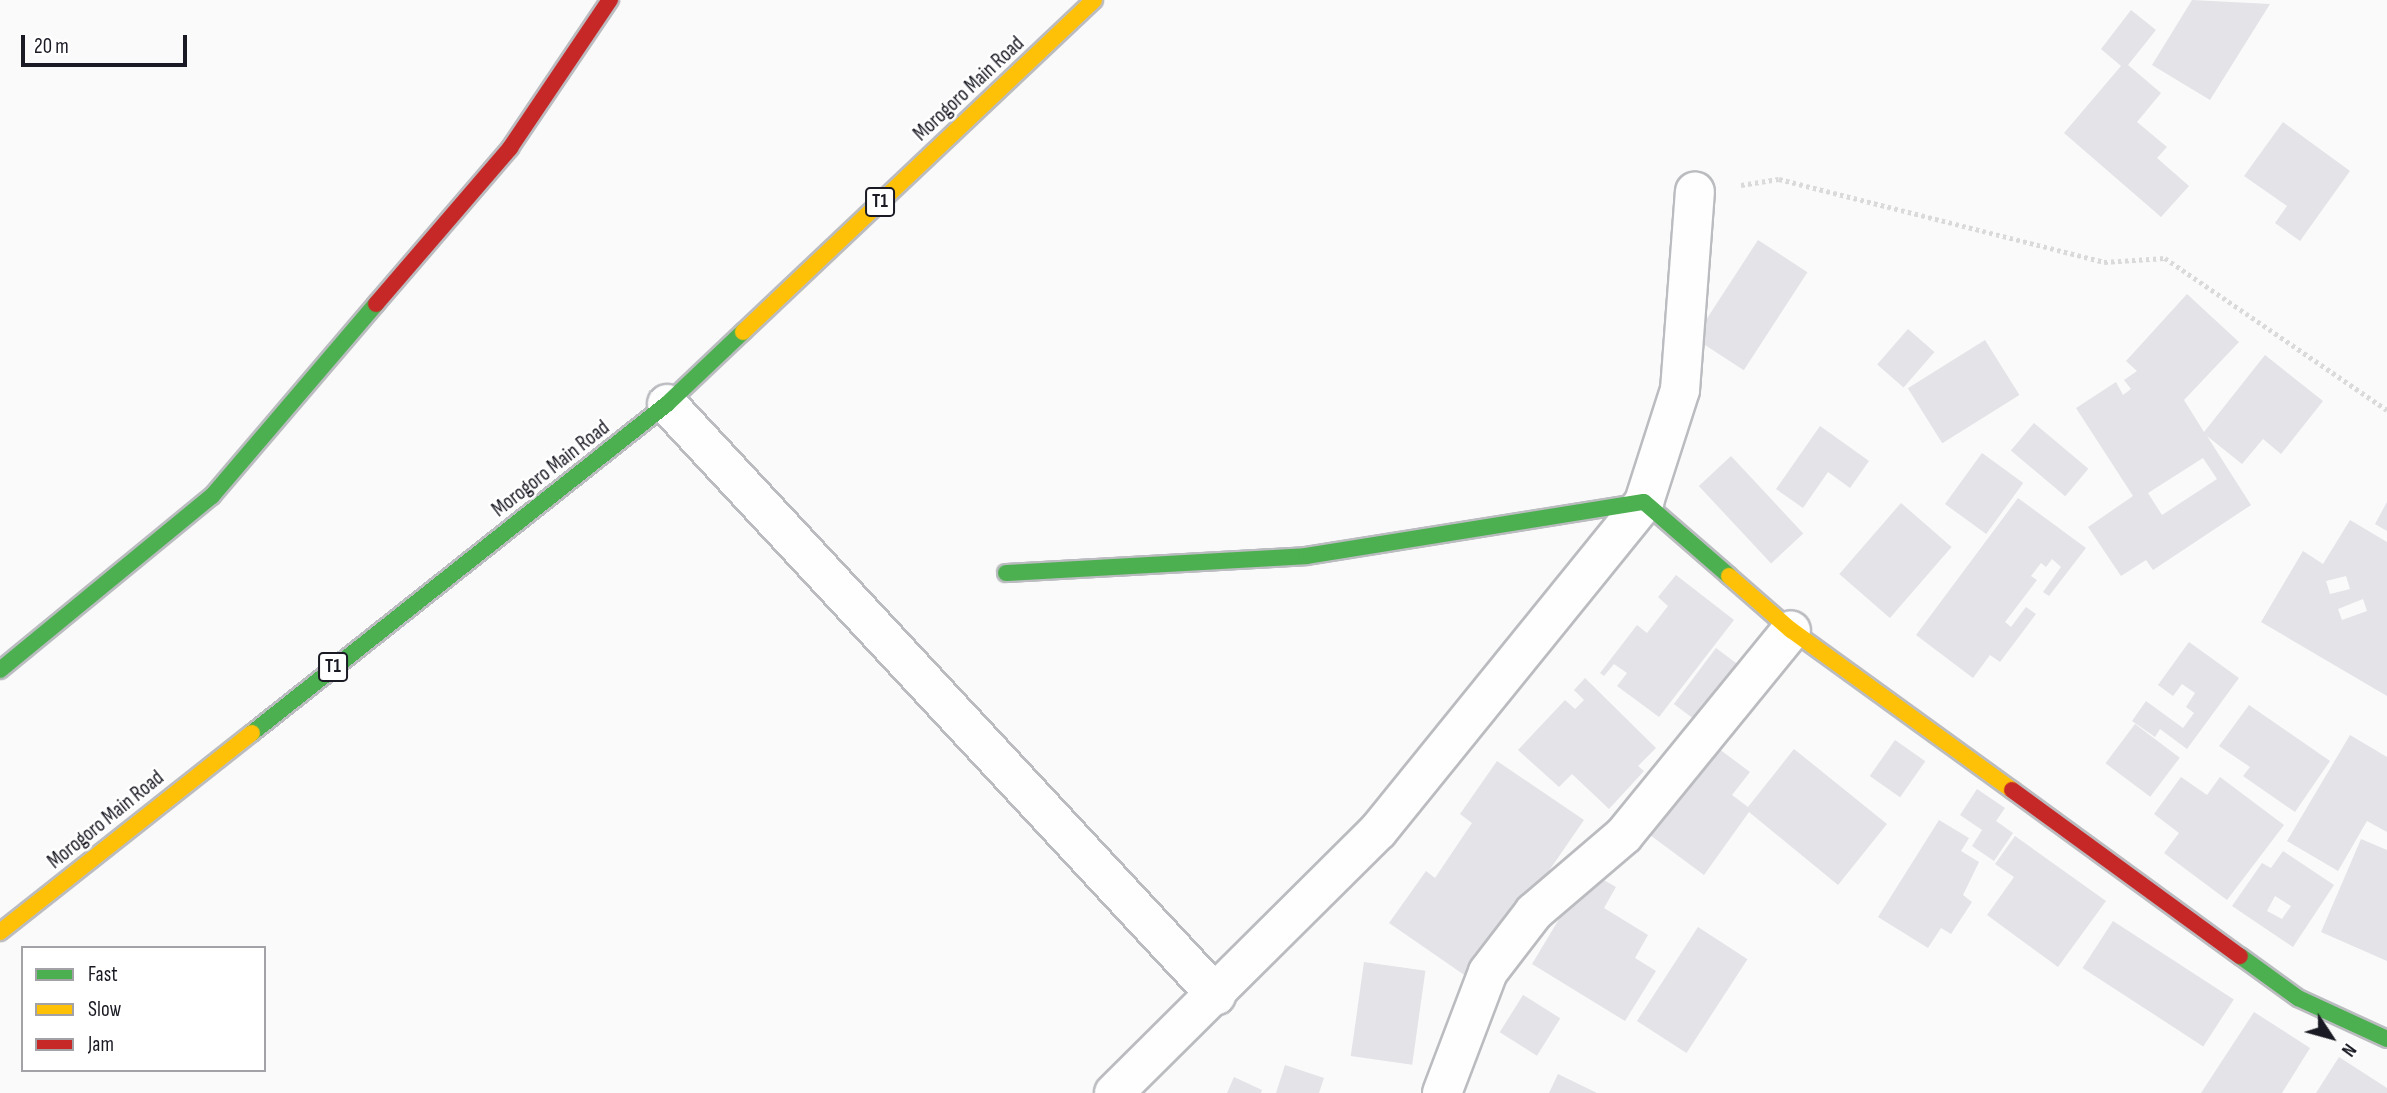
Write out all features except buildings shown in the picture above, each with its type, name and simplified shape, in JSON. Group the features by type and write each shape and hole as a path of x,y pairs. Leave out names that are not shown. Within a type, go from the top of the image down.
{"main road":[{"path":"0,670 212,496 510,148 610,0"},
{"name":"Morogoro Main Road","path":"0,932 667,404 1094,0"},
{"path":"1006,573 1306,556 1644,502 1791,630 2298,998 2387,1039"}],"street":[{"path":"1114,1093 1216,995 1378,831 1644,502 1680,390 1695,192"},
{"path":"667,404 1216,995"},
{"path":"1442,1093 1488,972 1534,912 1624,835 1791,630"}],"path":[{"path":"1695,192 1779,179 2104,262 2165,258 2387,410"}],"traffic: fast":[{"path":"0,670 212,496 376,304"},
{"path":"252,733 667,404 743,332"},
{"path":"1006,573 1306,556 1644,502 1729,576"},
{"path":"2240,956 2298,998 2387,1039"}],"traffic: slow":[{"path":"743,332 1094,0"},
{"path":"1729,576 1791,630 2012,790"},
{"path":"0,932 252,733"}],"traffic: jam":[{"path":"376,304 510,148 610,0"},
{"path":"2012,790 2240,956"}]}
